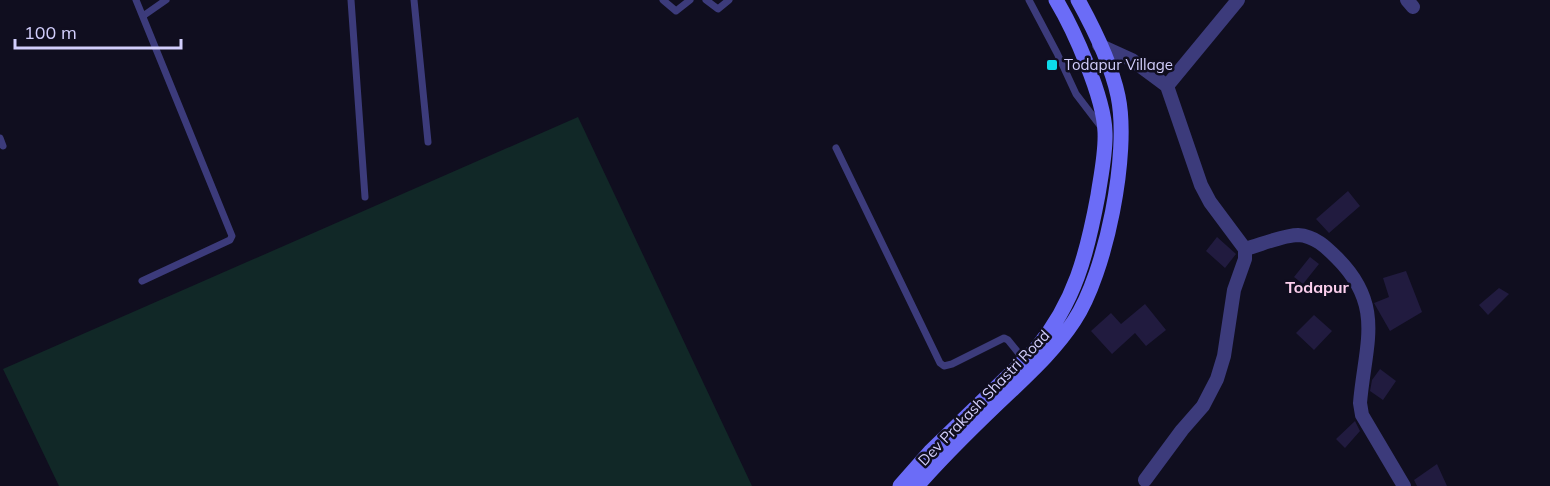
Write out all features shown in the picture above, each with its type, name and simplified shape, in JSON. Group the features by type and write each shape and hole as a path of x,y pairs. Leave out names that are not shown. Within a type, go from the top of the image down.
{"street":[{"name":"Dev Prakash Shastri Road","path":"900,486 930,452 1025,361 1051,331 1063,312 1080,272 1094,216 1105,132 1100,105 1078,44 1056,0"},
{"name":"Dev Prakash Shastri Road","path":"918,486 1055,346 1074,321 1088,294 1113,205 1121,150 1119,99 1116,84 1078,0"},
{"path":"1167,86 1238,0"},
{"path":"1078,44 1098,41 1132,60 1167,86 1201,185 1210,202 1245,249 1245,259 1234,290 1224,356 1217,379 1203,406 1145,480"},
{"path":"1245,249 1297,235 1310,237 1322,243 1347,268 1364,297 1370,321 1361,389 1362,415 1404,486"}],"lane":[{"path":"136,0 232,236 230,240 142,281"},
{"path":"143,16 166,0"},
{"path":"351,0 365,197"},
{"path":"414,0 428,142"},
{"path":"663,0 676,11 690,0"},
{"path":"706,0 718,9 729,0"},
{"path":"1029,0 1076,94 1105,132"},
{"path":"0,138 3,146"},
{"path":"836,148 940,363 944,366 952,364 1004,338 1025,361"}],"green space":[{"path":"578,117 752,486 59,486 3,369"}],"building":[{"path":"1348,191 1360,206 1329,233 1316,219"},
{"path":"1217,237 1236,254 1225,268 1206,251"},
{"path":"1310,257 1319,264 1303,284 1294,277"},
{"path":"1406,271 1422,312 1390,331 1374,303 1389,297 1383,278"},
{"path":"1499,288 1509,294 1488,315 1479,305"},
{"path":"1145,304 1166,330 1146,346 1135,333 1112,354 1091,331 1111,313 1121,324"},
{"path":"1314,315 1332,331 1314,350 1296,333"},
{"path":"1380,369 1396,381 1383,400 1370,391 1372,380"},
{"path":"1355,421 1360,431 1345,448 1336,439"},
{"path":"1437,464 1447,486 1417,486 1414,480"}],"place":[{"name":"Todapur Village","path":"1052,65"}],"district":[{"name":"Todapur","path":"1317,287"}]}
